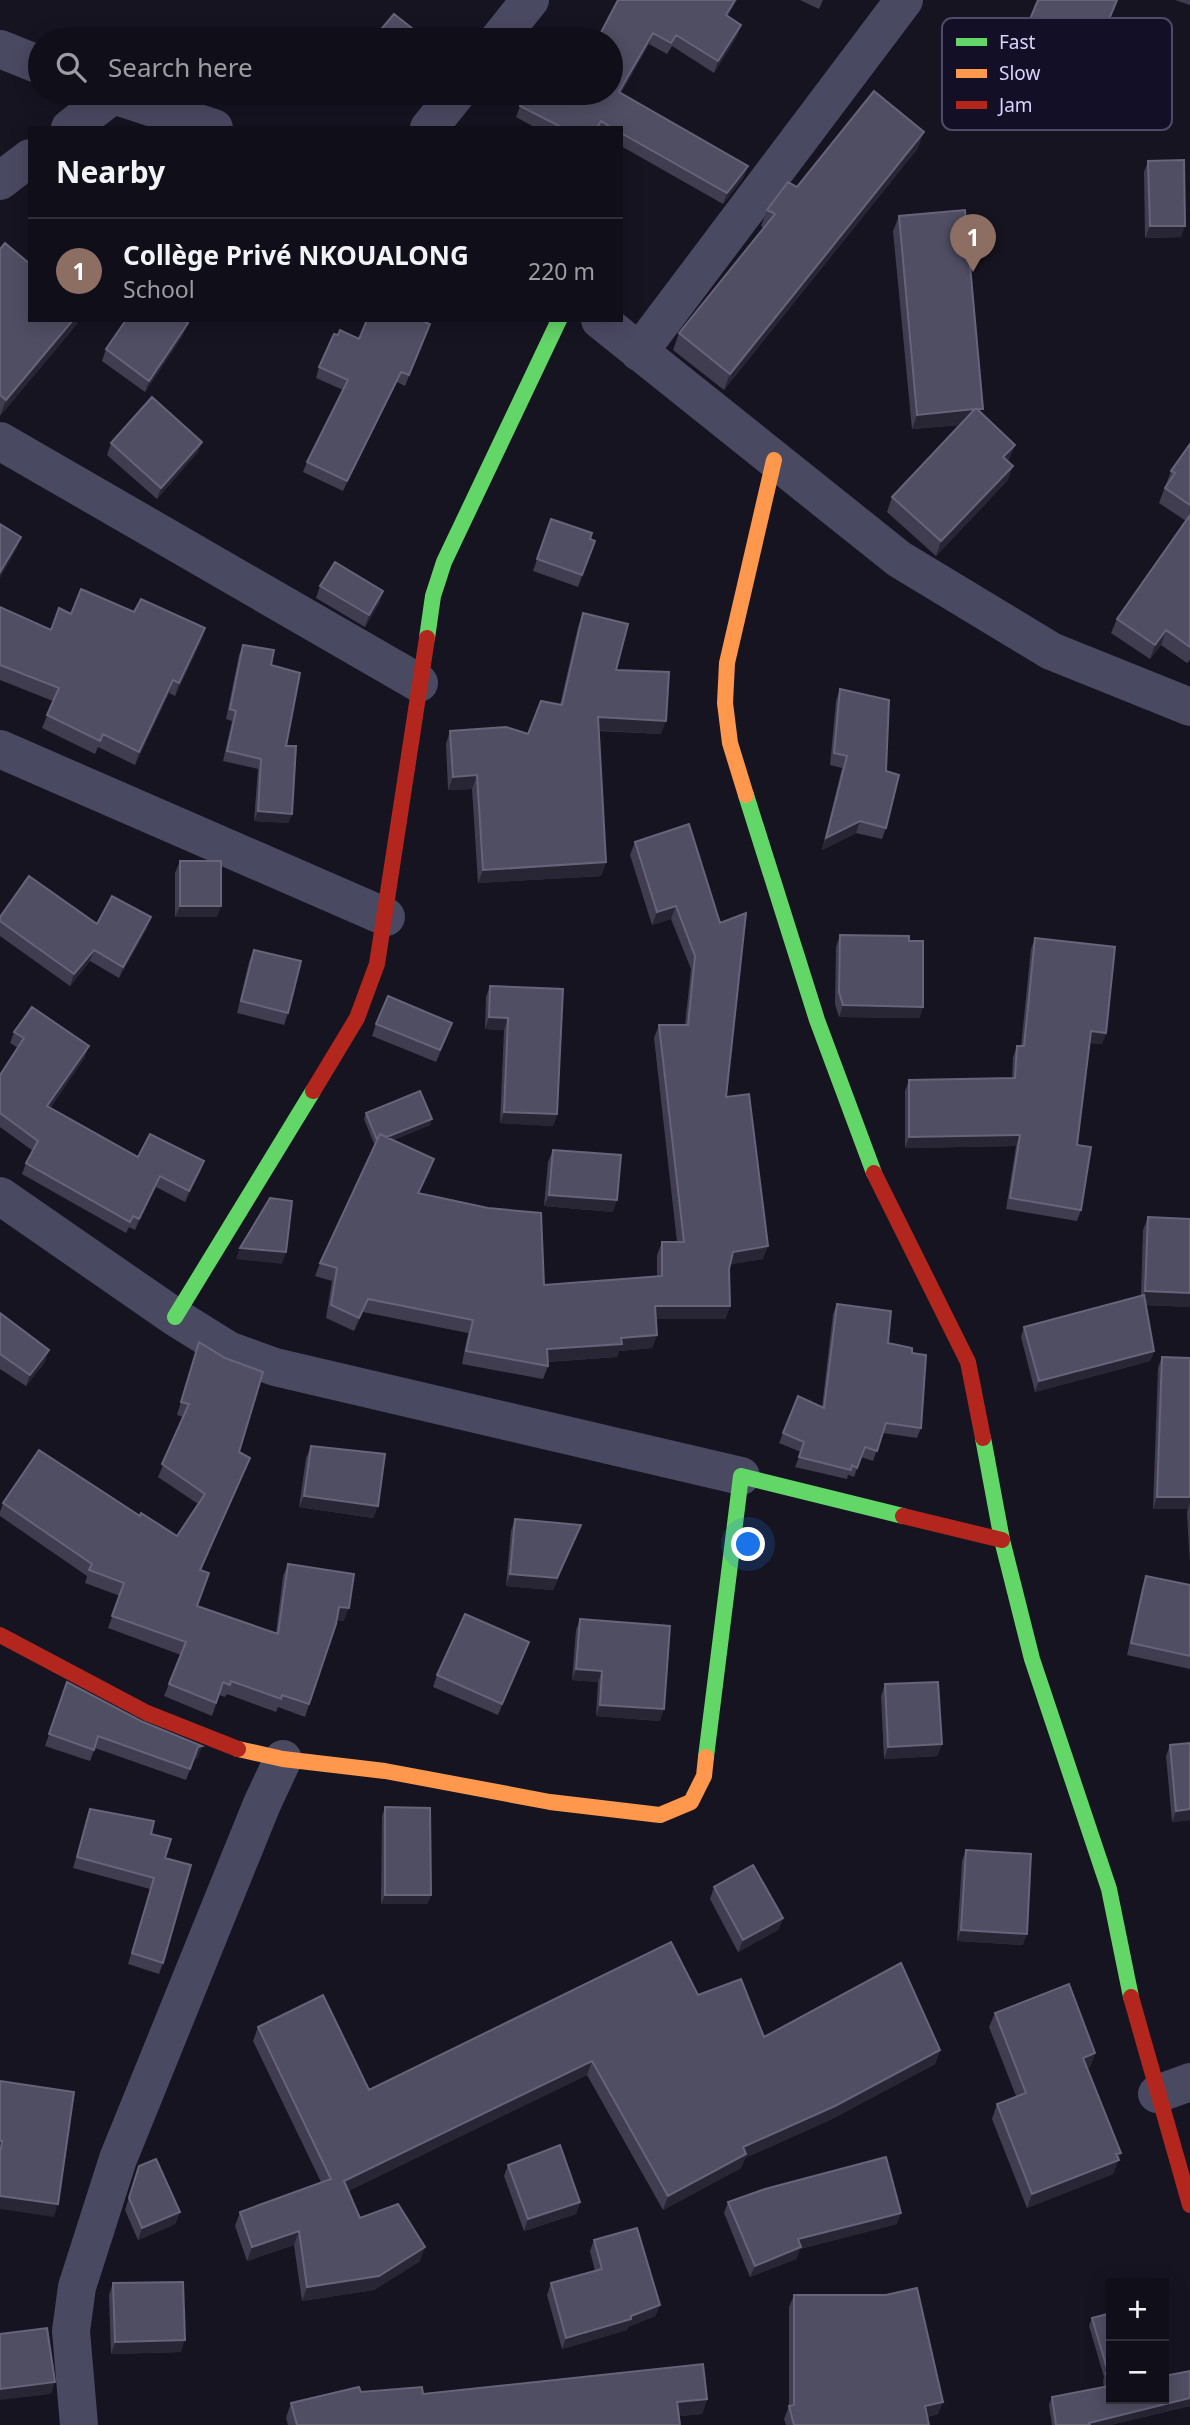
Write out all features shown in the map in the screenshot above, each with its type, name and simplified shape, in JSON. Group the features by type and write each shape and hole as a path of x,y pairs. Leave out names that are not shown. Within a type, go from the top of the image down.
{"street":[{"path":"508,28 530,0"},
{"path":"639,352 904,0"},
{"path":"0,49 28,60"},
{"path":"72,126 97,105"},
{"path":"144,105 208,126"},
{"path":"431,126 447,105"},
{"path":"0,181 28,160"},
{"path":"175,1317 357,1018 377,964 386,917 425,635 443,562 558,322"},
{"path":"602,322 899,559 1051,651 1190,707"},
{"path":"0,441 419,683"},
{"path":"774,460 727,663 725,703 730,743 817,1020 875,1177 968,1362 1002,1540 1032,1659 1110,1889 1136,2022 1174,2088 1190,2205"},
{"path":"0,749 386,917"},
{"path":"0,1196 175,1317 228,1350 275,1367 1002,1540"},
{"path":"0,1635 147,1713 227,1746 283,1759 386,1771 550,1802 660,1815 691,1802 704,1776 741,1476"},
{"path":"79,2425 71,2331 77,2287 118,2159 262,1804 283,1759"}],"building":[{"path":"618,0 735,0 726,15 741,25 718,61 676,35 671,43 653,33 623,85 623,28 603,28"},
{"path":"1038,0 1117,0 1109,18 1030,18"},
{"path":"394,14 412,28 382,28"},
{"path":"874,91 924,132 730,374 679,333 775,214 767,210 788,182 797,187"},
{"path":"623,94 748,166 727,193 623,134 623,126 609,126 601,121 598,126 559,126 520,106 623,105"},
{"path":"1184,160 1185,226 1150,226 1148,161"},
{"path":"965,210 983,409 977,409 1015,445 1003,457 1013,466 941,541 892,497 975,409 917,415 899,216"},
{"path":"5,243 28,262 28,322 71,322 6,400 0,395 0,249"},
{"path":"125,322 188,323 149,381 106,349"},
{"path":"366,322 430,324 409,375 401,372 347,481 307,462 348,380 319,367 334,334 338,335 340,330 359,339"},
{"path":"152,397 202,442 161,488 111,443"},
{"path":"1190,444 1190,505 1165,488 1175,473 1171,471"},
{"path":"1190,515 1190,647 1166,630 1155,645 1117,619"},
{"path":"551,519 592,533 590,539 595,541 582,575 537,559"},
{"path":"0,524 21,537 0,572"},
{"path":"335,562 383,591 369,615 320,586"},
{"path":"81,589 134,612 141,599 205,628 179,683 173,680 139,752 103,734 100,741 47,715 59,688 0,665 0,607 51,630 59,608 71,614"},
{"path":"583,613 628,624 616,670 669,672 666,721 598,717 606,862 483,870 477,775 453,777 450,731 506,727 528,734 541,701 562,705"},
{"path":"243,645 274,650 271,665 300,673 286,746 296,746 292,814 258,811 261,759 227,751 236,711 230,709"},
{"path":"840,689 889,700 886,771 899,775 886,828 860,821 826,838 847,756 834,753"},
{"path":"689,824 720,923 746,913 726,1097 749,1094 768,1246 733,1252 729,1269 730,1306 655,1306 657,1335 621,1338 622,1344 547,1349 548,1366 466,1351 473,1320 368,1299 359,1318 331,1305 337,1268 320,1263 380,1134 434,1159 418,1193 488,1208 541,1213 544,1285 662,1276 662,1242 684,1242 659,1025 688,1025 695,956 676,906 657,912 635,842"},
{"path":"180,861 221,861 221,906 180,906"},
{"path":"29,876 97,924 112,896 151,917 123,967 94,950 74,974 0,921 0,917"},
{"path":"840,935 909,936 909,941 923,941 923,1007 843,1005 839,992"},
{"path":"1035,938 1115,947 1106,1033 1091,1031 1077,1145 1091,1147 1081,1210 1010,1198 1020,1135 909,1137 909,1080 1015,1078 1017,1046 1024,1046"},
{"path":"254,950 301,961 288,1013 241,1001"},
{"path":"490,986 563,989 557,1114 504,1112 508,1018 489,1017"},
{"path":"388,996 452,1023 440,1050 376,1024"},
{"path":"32,1007 89,1046 47,1106 138,1157 150,1134 204,1161 189,1191 160,1176 139,1219 133,1216 130,1222 26,1163 38,1141 0,1113 0,1075 24,1038 14,1032"},
{"path":"420,1091 432,1119 387,1137 380,1134 377,1140 366,1113"},
{"path":"553,1150 621,1155 617,1200 549,1195"},
{"path":"270,1198 292,1201 286,1252 240,1248"},
{"path":"1148,1217 1190,1219 1190,1293 1145,1291"},
{"path":"1144,1295 1154,1351 1039,1381 1024,1327"},
{"path":"837,1304 891,1311 888,1343 912,1348 912,1353 926,1355 921,1428 886,1423 877,1451 865,1447 857,1468 852,1465 851,1470 799,1457 804,1442 783,1433 798,1396 824,1408"},
{"path":"0,1313 49,1350 30,1375 0,1354"},
{"path":"199,1342 225,1358 263,1372 239,1452 250,1458 200,1570 209,1573 197,1606 278,1634 288,1564 354,1574 349,1608 339,1607 336,1624 309,1704 282,1695 281,1699 231,1681 230,1685 223,1682 216,1703 169,1684 186,1642 112,1616 124,1583 89,1570 92,1564 3,1503 39,1450 140,1516 141,1513 177,1536 205,1494 162,1464 189,1404 181,1402"},
{"path":"1162,1357 1190,1358 1190,1497 1157,1497"},
{"path":"311,1446 385,1454 378,1506 304,1496"},
{"path":"515,1519 581,1525 557,1578 510,1574"},
{"path":"1146,1576 1190,1585 1190,1656 1131,1643"},
{"path":"465,1614 529,1642 502,1704 437,1675"},
{"path":"580,1619 670,1626 664,1709 600,1705 602,1671 576,1669"},
{"path":"67,1682 141,1721 202,1746 198,1747 190,1769 98,1736 94,1750 49,1734"},
{"path":"938,1682 942,1744 888,1747 885,1684"},
{"path":"1190,1743 1190,1809 1176,1811 1170,1745"},
{"path":"385,1807 430,1808 431,1895 385,1895"},
{"path":"90,1809 154,1821 151,1834 171,1839 165,1858 191,1865 163,1963 132,1953 154,1878 77,1857"},
{"path":"966,1850 1031,1854 1027,1934 961,1930"},
{"path":"753,1865 783,1918 743,1940 714,1887"},
{"path":"671,1942 698,1995 741,1979 764,2037 901,1963 940,2050 835,2106 743,2147 746,2154 668,2196 592,2061 344,2181 360,2218 398,2204 425,2247 379,2276 307,2287 299,2231 252,2247 240,2212 331,2179 258,2027 323,1995 369,2090"},
{"path":"1069,1984 1095,2053 1083,2058 1121,2153 1116,2154 1119,2160 1032,2194 997,2104 1026,2093 995,2013"},
{"path":"0,2081 74,2092 58,2204 0,2196"},
{"path":"560,2145 580,2202 528,2219 508,2165"},
{"path":"886,2157 901,2213 798,2239 801,2247 755,2266 728,2202 765,2189"},
{"path":"156,2159 180,2212 142,2228 129,2198 139,2166"},
{"path":"637,2228 660,2305 631,2316 631,2319 566,2338 551,2283 602,2269 594,2240"},
{"path":"183,2282 185,2340 115,2342 113,2283"},
{"path":"917,2288 943,2402 925,2406 929,2425 794,2425 789,2406 794,2405 794,2295 886,2295"},
{"path":"1106,2314 1106,2365 1092,2318"},
{"path":"47,2328 55,2382 0,2389 0,2334"},
{"path":"703,2364 707,2399 677,2402 680,2425 297,2425 291,2403 359,2387 361,2392 422,2387 423,2394"},
{"path":"1190,2371 1190,2398 1169,2403 1169,2375"},
{"path":"1106,2387 1106,2404 1166,2404 1089,2423 1090,2425 1056,2425 1052,2397"}],"traffic: fast":[{"path":"427,638 433,596 444,562 558,322"},
{"path":"746,795 817,1020 874,1173"},
{"path":"175,1317 313,1091"},
{"path":"983,1438 1002,1540 1032,1659 1109,1889 1131,1997"},
{"path":"706,1757 741,1476 903,1516"}],"traffic: slow":[{"path":"746,795 730,743 725,703 727,663 774,460"},
{"path":"238,1749 283,1759 385,1771 550,1802 660,1815 691,1802 704,1776 706,1757"}],"traffic: jam":[{"path":"313,1091 357,1018 377,964 427,638"},
{"path":"874,1173 968,1362 983,1438"},
{"path":"903,1516 1002,1540"},
{"path":"0,1635 147,1713 238,1749"},
{"path":"1131,1997 1190,2205"}],"place":[{"name":"Collège Privé NKOUALONG","path":"973,272"}]}
